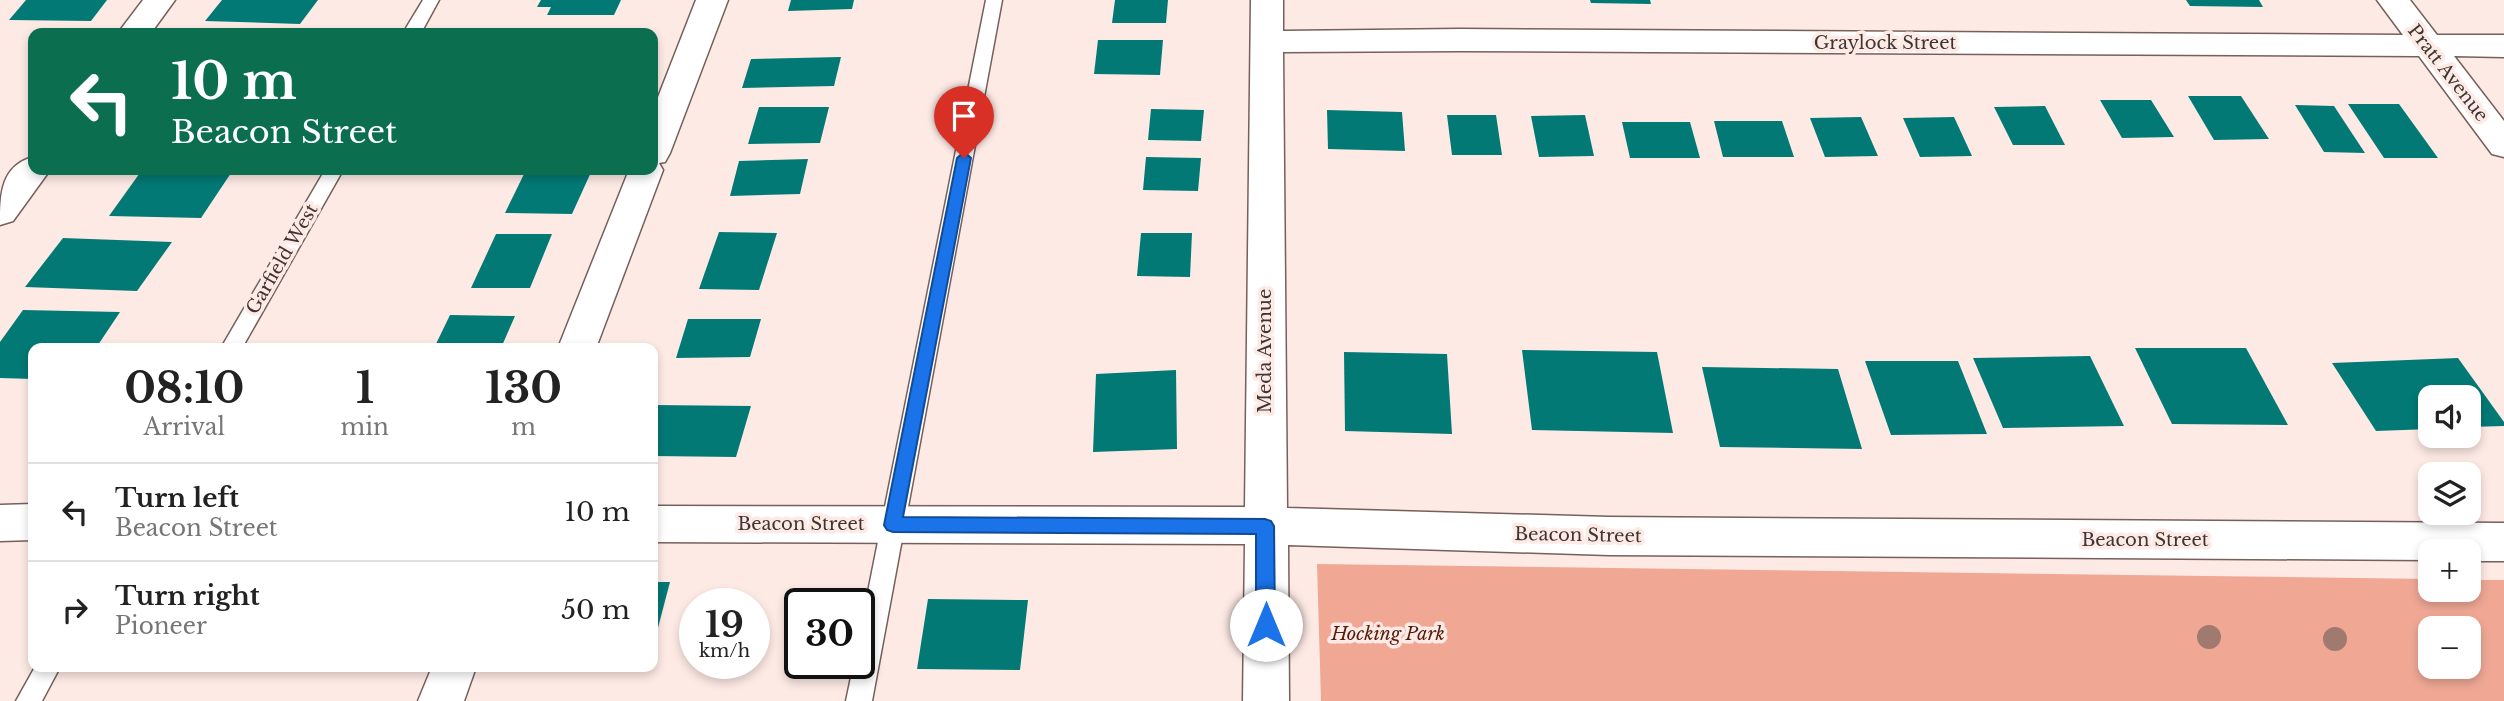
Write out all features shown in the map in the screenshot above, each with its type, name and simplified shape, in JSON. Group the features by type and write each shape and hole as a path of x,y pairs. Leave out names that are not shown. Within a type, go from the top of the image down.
{"street":[{"path":"138,28 159,0"},
{"path":"658,140 712,0"},
{"name":"Meda Avenue","path":"1266,701 1267,0"},
{"name":"Pratt Avenue","path":"2393,0 2504,145"},
{"name":"Graylock Street","path":"1267,42 1460,40 2504,46"},
{"path":"0,212 28,175"},
{"path":"579,343 644,175"},
{"path":"0,523 28,522"},
{"name":"Beacon Street","path":"658,523 1265,526 1609,536 2504,542"},
{"path":"441,701 452,672"}],"lane":[{"path":"415,28 431,0"},
{"path":"859,701 995,0"},
{"name":"Garfield West","path":"234,343 331,175"},
{"path":"29,701 45,672"}],"green space":[{"name":"Hocking Park","path":"1317,564 2418,579 2418,602 2481,602 2481,580 2504,580 2504,701 1321,701"}],"building":[{"path":"26,0 107,0 91,21 9,20"},
{"path":"222,0 318,0 300,24 205,21"},
{"path":"541,0 621,0 614,15 547,15 551,7 537,7"},
{"path":"791,0 854,0 852,9 788,11"},
{"path":"1115,0 1168,0 1166,23 1112,23"},
{"path":"1590,0 1650,0 1651,4 1591,3"},
{"path":"2186,0 2259,0 2263,7 2190,6"},
{"path":"1098,40 1163,40 1160,75 1094,74"},
{"path":"841,57 834,86 742,88 751,59"},
{"path":"2188,96 2241,96 2269,139 2214,140"},
{"path":"2100,100 2151,100 2174,137 2122,138"},
{"path":"2348,104 2399,104 2438,158 2384,158"},
{"path":"2295,105 2334,106 2365,153 2324,152"},
{"path":"2045,106 2065,145 2013,145 1994,107"},
{"path":"759,107 829,107 820,143 748,144"},
{"path":"1151,109 1204,110 1201,141 1148,140"},
{"path":"1327,110 1402,112 1405,151 1328,149"},
{"path":"1447,115 1496,115 1502,155 1452,155"},
{"path":"1585,115 1594,156 1539,157 1531,116"},
{"path":"1861,117 1878,156 1825,157 1810,118"},
{"path":"1954,117 1972,156 1920,157 1903,118"},
{"path":"1714,121 1782,121 1794,157 1723,157"},
{"path":"1622,122 1690,122 1700,158 1630,158"},
{"path":"1146,157 1201,158 1198,191 1143,190"},
{"path":"808,159 800,194 730,196 739,161"},
{"path":"138,175 230,175 201,218 109,216"},
{"path":"524,175 590,175 572,214 505,213"},
{"path":"719,232 777,233 759,290 699,289"},
{"path":"1141,233 1192,233 1190,277 1137,276"},
{"path":"496,234 552,234 530,288 471,288"},
{"path":"63,238 172,242 137,291 25,287"},
{"path":"23,310 120,312 99,343 28,343 28,379 0,378 0,342"},
{"path":"450,315 515,316 503,343 436,343"},
{"path":"688,319 761,319 750,357 676,358"},
{"path":"2135,348 2246,348 2288,425 2172,424"},
{"path":"1522,350 1657,352 1673,433 1532,430"},
{"path":"1344,352 1447,354 1452,434 1345,431"},
{"path":"2090,356 2124,426 2003,428 1973,358"},
{"path":"2458,358 2477,385 2418,385 2418,429 2376,431 2332,363"},
{"path":"1865,361 1958,361 1987,434 1891,435"},
{"path":"1702,367 1838,369 1862,449 1720,447"},
{"path":"1176,370 1177,449 1093,452 1096,374"},
{"path":"2481,390 2504,422 2504,426 2481,427"},
{"path":"658,405 751,406 736,457 658,456"},
{"path":"658,582 670,582 658,628"},
{"path":"928,599 1028,600 1020,670 917,669"}],"route":[{"path":"964,158 893,525 1265,526 1266,625"}]}
